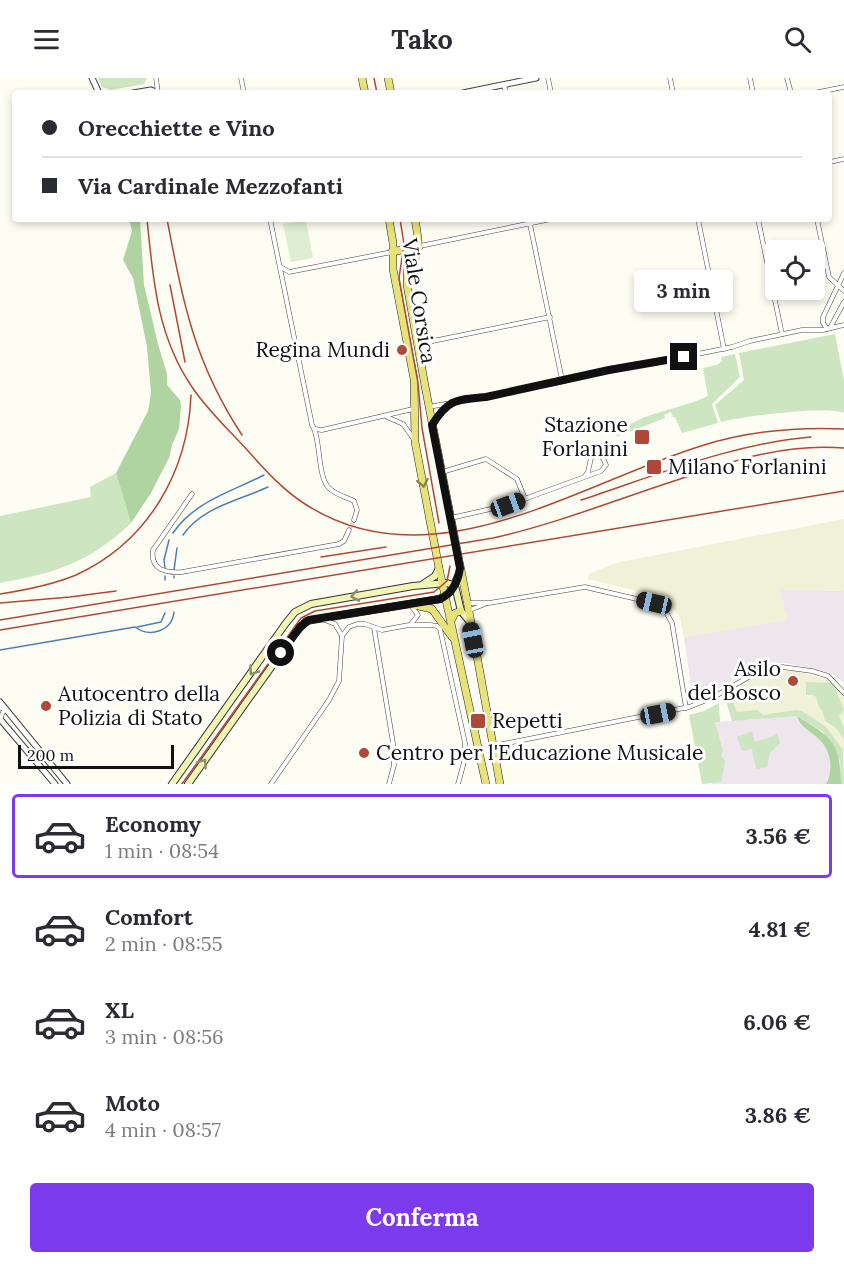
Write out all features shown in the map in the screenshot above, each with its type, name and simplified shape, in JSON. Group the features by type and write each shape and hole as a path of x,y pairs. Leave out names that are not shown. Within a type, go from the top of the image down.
{"main road":[{"name":"Viale Corsica","path":"389,222 393,269 414,388 415,442"},
{"name":"Viale Corsica","path":"407,273 417,257 419,246 415,222"},
{"path":"392,252 419,246"},
{"name":"Viale Corsica","path":"405,249 417,344 432,425"},
{"path":"414,409 429,407"},
{"path":"432,425 500,784"},
{"path":"415,442 442,583 486,784"},
{"path":"188,784 306,621 445,596 455,586 460,566"},
{"path":"413,586 431,579 439,568"},
{"path":"172,784 295,612 311,604 442,583 455,586 466,608"},
{"path":"410,604 427,606 436,612 450,632 459,656"},
{"path":"451,621 455,614 466,608"},
{"path":"469,704 480,737 485,743 493,746"}],"street":[{"path":"478,90 537,78"},
{"path":"504,85 505,90"},
{"path":"829,90 844,87"},
{"path":"271,222 325,483 332,491 354,501 357,510 354,519"},
{"path":"419,246 526,222"},
{"path":"530,222 564,381"},
{"path":"699,222 724,349"},
{"path":"759,222 782,334"},
{"path":"818,222 829,277 844,291"},
{"path":"283,283 289,272 392,252"},
{"path":"279,263 289,272"},
{"path":"828,329 822,320 844,273"},
{"path":"828,329 843,309 844,302"},
{"path":"417,344 549,317"},
{"path":"429,407 564,381 627,366 650,364 724,349 782,334 844,325"},
{"path":"432,425 451,402"},
{"path":"315,429 322,430 414,409"},
{"path":"383,417 392,418 403,424 415,442"},
{"path":"450,518 525,499 603,470 606,465 603,458 597,455 591,458 588,474 585,476"},
{"path":"441,472 486,459 517,479 525,499"},
{"path":"192,494 153,550 154,564 164,572 184,572 336,545 344,541 348,532"},
{"path":"466,608 582,587 656,604 666,612 672,623 686,708"},
{"path":"409,625 416,621 418,615 410,604"},
{"path":"364,624 361,617 369,610"},
{"path":"271,784 329,700 339,681 342,636 334,624 319,618"},
{"path":"342,636 352,626 364,624 381,630 409,625 435,625 442,633 466,748 458,784"},
{"path":"372,627 393,742 394,758 389,784"},
{"path":"493,746 686,708 704,702 759,671 776,666 828,676 844,693"},
{"path":"0,702 2,708 67,784"},
{"path":"2,708 0,719 55,784"}],"shaded area":[{"path":"780,589 844,591 844,683 832,674 823,671 786,663 775,663 764,665 693,701 684,637 787,620"},
{"path":"797,716 798,721 828,748 831,769 826,784 712,784 713,771 723,750 715,722"}],"green space":[{"path":"98,78 147,78 144,84 111,90 102,87"},
{"path":"130,222 140,222 144,285 167,374 167,385 180,400 181,406 179,429 169,458 151,493 131,523 116,473 148,411 151,393 147,347 133,278 123,260 132,231"},
{"path":"306,222 313,258 291,262 283,224"},
{"path":"835,334 844,381 844,413 803,411 721,422 715,405 744,380 739,353"},
{"path":"735,354 740,377 712,404 718,423 682,433 671,412 664,415 665,418 616,437 618,430 641,419 708,396 703,368 717,365 722,361 721,357"},
{"path":"116,473 131,523 116,537 86,557 55,570 0,583 0,516 91,497 90,487"},
{"path":"844,519 844,591 780,589 788,620 684,637 680,618 671,605 660,596 587,579 589,574 615,563"},
{"path":"777,668 806,673 827,680 836,687 844,698 844,754 843,750 802,711 763,715 737,712 729,691 759,674"},
{"path":"806,682 831,683 834,686 844,710 839,716 844,728 844,739 836,728 825,721 816,697 806,695"},
{"path":"729,691 737,712 757,710 763,715 802,711 826,727 843,750 844,784 841,784 840,761 823,732 797,716 732,721 724,694"},
{"path":"719,703 720,722 715,722 723,750 721,755 725,762 721,782 702,784 689,715 704,711"},
{"path":"797,716 832,742 839,758 841,784 826,784 830,770 828,752 819,739 799,722"},
{"path":"752,731 755,742 776,735 777,732 780,743 770,753 767,767 756,769 752,749 742,751 737,737"}],"waterway":[{"path":"173,533 182,522 203,505 264,475"},
{"path":"183,535 191,525 210,511 268,487"},
{"path":"165,568 164,560 169,540"},
{"path":"174,570 177,548"},
{"path":"0,650 135,627 147,632 159,631 169,624 174,612"},
{"path":"137,627 161,622 165,613"}],"tunnel":[{"path":"349,530 354,520"}],"tram line":[{"path":"374,78 376,90"},
{"path":"400,222 404,244 399,278 418,383 422,428 439,523"},
{"path":"182,784 301,618 315,611 434,592 447,581 450,566"}],"railway":[{"path":"147,222 155,285 164,327 180,368 198,396 268,473 297,499 353,527 403,535 453,532 504,520 555,503 654,463 718,441 772,431 844,429"},
{"path":"168,222 192,331 212,382 242,435"},
{"path":"170,285 185,362"},
{"path":"0,594 39,587 76,575 101,561 124,544 159,502 172,477 182,451 191,395"},
{"path":"581,500 723,453 811,437"},
{"path":"0,620 493,538 564,518 760,454 801,448 844,448"},
{"path":"0,630 844,491"},
{"path":"321,557 386,547"},
{"path":"0,603 116,591"}],"place":[{"name":"Regina Mundi","path":"402,350"},
{"name":"Stazione Forlanini","path":"642,437"},
{"name":"Milano Forlanini","path":"654,467"},
{"name":"Asilo del Bosco","path":"793,681"},
{"name":"Autocentro della Polizia di Stato","path":"46,706"},
{"name":"Repetti","path":"478,721"},
{"name":"Centro per l'Educazione Musicale","path":"364,753"}],"route":[{"path":"281,653 300,627 313,618 440,599 451,592 459,577 460,568 432,425 451,402 475,397 483,398 636,364 650,364 684,357"}]}
